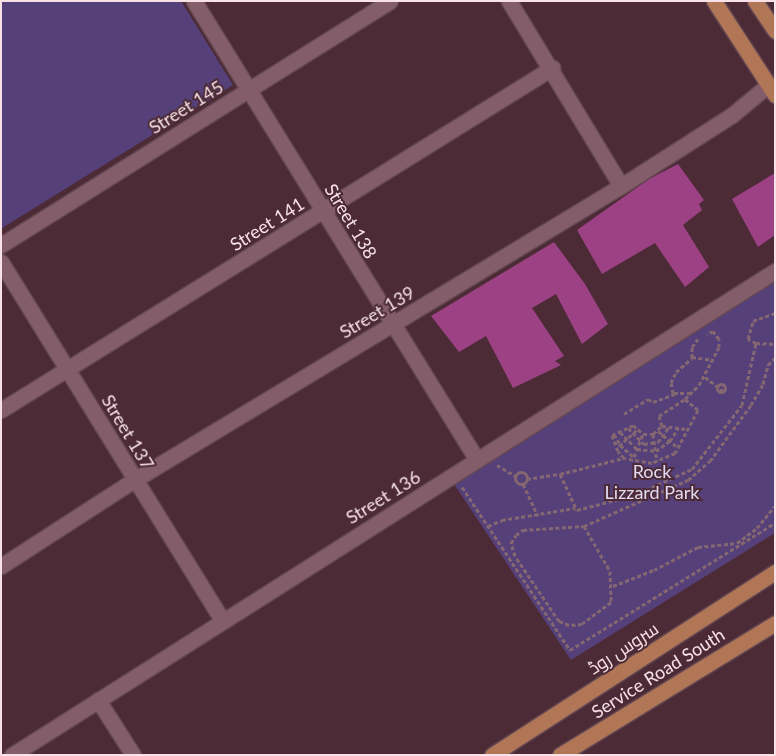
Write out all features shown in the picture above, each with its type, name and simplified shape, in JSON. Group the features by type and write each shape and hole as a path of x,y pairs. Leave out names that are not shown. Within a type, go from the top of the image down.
{"main road":[{"path":"714,1 771,90"},
{"path":"755,1 775,31"},
{"name":"سروس روڈ","path":"492,755 775,572"},
{"name":"Service Road South","path":"560,755 775,623"}],"street":[{"name":"Street 138","path":"194,1 392,324 484,460"},
{"name":"Street 145","path":"1,245 390,1"},
{"path":"508,1 552,68 621,186"},
{"name":"Street 141","path":"1,410 324,212 552,68"},
{"name":"Street 139","path":"1,566 134,480 621,186 771,90"},
{"name":"Street 137","path":"1,262 134,480 224,621"},
{"name":"Street 136","path":"12,755 484,460 775,271"},
{"path":"98,700 133,755"}],"path":[{"path":"775,313 753,321 748,339 775,344"},
{"path":"662,426 659,416 685,399 705,377 714,360 719,339 713,331 699,337 692,347 692,357 676,372 671,383 676,393"},
{"path":"488,526 502,520 538,516 634,495 692,469 742,405 756,342"},
{"path":"692,357 714,360"},
{"path":"584,526 604,556 613,586 611,602 596,616 582,624 570,625 559,621 515,556 511,544 524,530 584,526 688,480 710,461 751,405 763,384 768,365 775,358"},
{"path":"705,377 723,391"},
{"path":"624,414 648,399 653,402 676,393 691,393"},
{"path":"527,479 560,474 624,458 657,461 678,448 698,410 685,399"},
{"path":"624,458 614,434 634,425 643,434 653,434 662,426"},
{"path":"662,426 687,429"},
{"path":"628,428 644,444 654,442 664,436 668,427"},
{"path":"620,432 637,449 656,451 670,441 678,428"},
{"path":"618,447 637,430"},
{"path":"658,430 678,448"},
{"path":"634,458 643,434"},
{"path":"653,434 657,461"},
{"path":"618,447 634,458"},
{"path":"484,460 515,476 517,484 524,484"},
{"path":"515,476 521,471 527,479"},
{"path":"560,474 575,508"},
{"path":"524,484 527,479"},
{"path":"458,480 570,650 775,523"},
{"path":"524,484 538,516"},
{"path":"613,586 654,570 698,547 737,543 757,528 775,506"}],"green space":[{"path":"1,1 181,1 233,85 2,228"},
{"name":"Rock Lizzard Park","path":"775,281 775,533 571,660 452,481"}],"building":[{"path":"678,164 704,200 699,204 702,210 683,225 709,267 685,287 655,243 602,274 577,230 649,179"},
{"path":"775,173 775,235 758,247 732,199"},
{"path":"554,242 585,284 608,324 582,344 556,294 532,308 564,356 555,361 561,365 513,388 486,336 459,352 431,316"}]}
